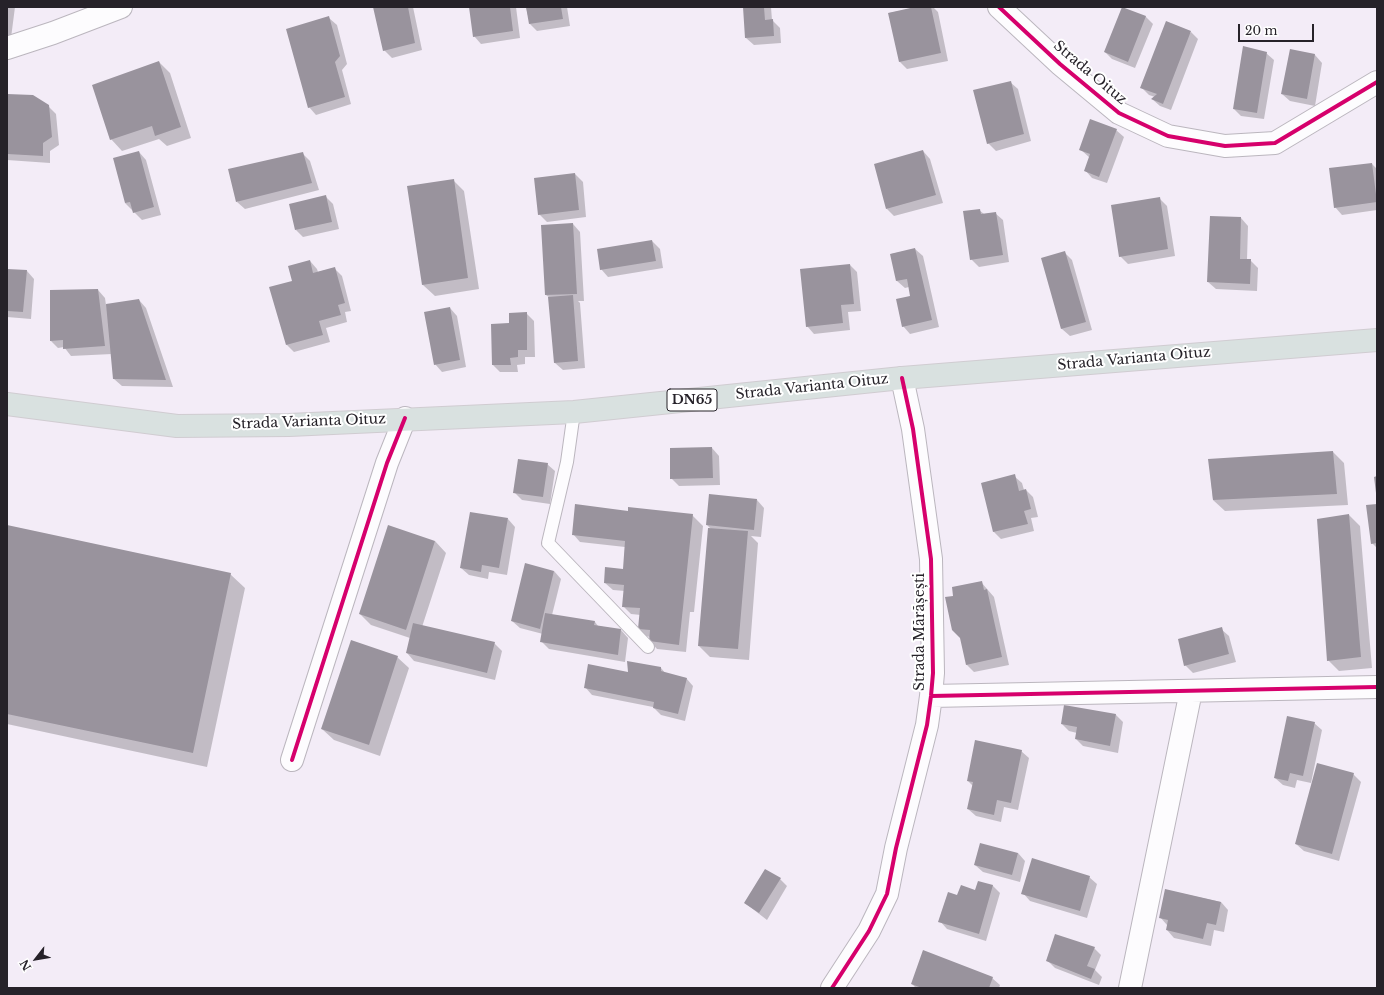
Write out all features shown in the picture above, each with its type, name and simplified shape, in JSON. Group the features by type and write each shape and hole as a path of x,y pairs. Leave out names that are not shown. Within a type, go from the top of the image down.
{"main road":[{"name":"Strada Varianta Oituz","path":"7,404 177,426 289,425 405,418 574,412 902,378 1377,340"}],"street":[{"path":"7,48 53,33 121,7"},
{"name":"Strada Oituz","path":"999,7 1060,64 1119,113 1168,136 1224,146 1275,143 1377,82"},
{"name":"Strada Mărășești","path":"832,988 869,931 887,894 896,848 928,725 933,673 931,559 913,429 902,378"},
{"path":"292,760 387,463 405,418"},
{"path":"931,696 1377,687"},
{"path":"1130,988 1190,691"}],"lane":[{"path":"574,412 567,462 548,543 648,647"}],"building":[{"path":"373,7 408,7 415,43 383,51"},
{"path":"469,7 510,7 513,31 473,37"},
{"path":"526,7 561,7 563,19 529,24"},
{"path":"743,7 764,7 765,20 773,19 774,36 745,38"},
{"path":"915,7 931,7 941,53 899,62 888,13"},
{"path":"1122,7 1146,16 1128,62 1104,52"},
{"path":"329,16 340,56 335,62 345,97 308,108 286,29"},
{"path":"1166,21 1191,31 1163,104 1151,99 1157,94 1140,88"},
{"path":"1243,46 1267,52 1257,113 1233,109"},
{"path":"1290,49 1315,54 1307,99 1281,94"},
{"path":"159,61 181,127 155,136 152,126 110,140 92,85"},
{"path":"1011,81 1024,134 987,144 973,90"},
{"path":"7,94 33,95 49,105 52,137 43,143 43,156 7,154"},
{"path":"1090,119 1117,129 1099,177 1084,171 1090,154 1079,150"},
{"path":"923,150 936,195 886,209 874,164"},
{"path":"139,151 154,207 133,213 130,202 125,203 113,158"},
{"path":"303,152 312,183 236,202 228,169"},
{"path":"1372,163 1377,202 1334,208 1329,168"},
{"path":"575,173 579,210 538,215 534,178"},
{"path":"454,179 468,278 422,285 407,186"},
{"path":"326,195 332,222 295,230 289,204"},
{"path":"1160,197 1168,249 1119,257 1111,205"},
{"path":"980,209 981,214 996,212 1003,255 970,260 963,211"},
{"path":"1210,216 1241,217 1240,259 1251,259 1250,284 1207,282"},
{"path":"573,223 577,294 545,295 541,225"},
{"path":"652,240 656,261 600,270 597,249"},
{"path":"915,248 932,320 902,327 896,299 910,296 907,279 896,281 890,254"},
{"path":"1065,251 1086,322 1061,329 1041,258"},
{"path":"310,260 313,273 335,267 345,303 338,305 341,315 319,321 323,335 286,345 269,287 292,281 288,266"},
{"path":"850,264 854,304 841,305 843,323 806,327 800,269"},
{"path":"7,269 27,270 23,312 7,311"},
{"path":"98,289 105,346 63,349 63,340 50,341 50,290"},
{"path":"573,295 578,361 554,363 548,297"},
{"path":"139,299 166,380 113,379 106,304"},
{"path":"450,307 460,360 434,365 424,312"},
{"path":"527,312 527,350 518,350 518,357 510,358 511,365 492,365 491,324 509,323 509,313"},
{"path":"712,447 713,478 670,479 670,448"},
{"path":"1333,451 1337,494 1213,500 1208,459"},
{"path":"518,459 548,463 543,497 513,493"},
{"path":"1015,474 1019,491 1026,489 1031,509 1024,511 1028,524 993,532 981,483"},
{"path":"1377,476 1377,493 1376,493 1374,477"},
{"path":"709,494 757,499 754,530 706,525"},
{"path":"575,504 628,511 628,507 693,514 679,645 649,641 650,630 638,629 640,608 622,607 624,585 604,583 605,567 623,569 625,541 572,535"},
{"path":"1377,504 1377,543 1371,544 1366,505"},
{"path":"470,512 508,518 499,568 482,565 481,572 460,568"},
{"path":"1349,514 1361,657 1327,661 1317,519"},
{"path":"7,525 231,573 193,753 7,714"},
{"path":"388,525 435,541 406,630 359,614"},
{"path":"708,528 748,531 738,649 698,646"},
{"path":"525,563 554,571 540,629 511,621"},
{"path":"982,581 984,590 987,589 1002,657 966,665 960,638 952,630 945,597 953,596 952,587"},
{"path":"545,613 595,621 594,625 621,629 618,655 540,642"},
{"path":"413,623 495,642 487,673 406,653"},
{"path":"1222,627 1229,654 1184,666 1178,639"},
{"path":"351,640 398,656 369,745 321,729"},
{"path":"627,661 661,667 661,671 687,678 678,714 653,708 654,702 584,688 588,664 628,672"},
{"path":"1064,705 1116,714 1110,746 1075,739 1077,727 1061,724"},
{"path":"1287,716 1315,722 1303,776 1290,773 1288,781 1274,778"},
{"path":"975,740 1022,750 1011,803 997,800 994,815 967,809 973,782 967,781"},
{"path":"1317,763 1354,773 1332,854 1295,844"},
{"path":"980,843 1018,853 1012,875 974,865"},
{"path":"1032,858 1090,876 1080,911 1021,894"},
{"path":"765,869 781,878 759,913 744,903"},
{"path":"978,881 993,885 979,934 938,922 948,892 957,895 961,885 975,890"},
{"path":"1165,889 1221,902 1216,925 1207,923 1203,939 1166,930 1168,920 1159,918"},
{"path":"1055,934 1095,947 1087,966 1095,969 1091,979 1046,961"},
{"path":"923,950 993,977 989,988 922,988 911,984"}],"cycle path":[{"path":"999,7 1060,64 1119,113 1168,136 1225,146 1275,143 1377,82"},
{"path":"832,988 869,931 887,894 896,848 927,725 931,696 933,673 931,559 913,429 902,378"},
{"path":"292,760 387,463 405,418"},
{"path":"931,696 1377,687"}]}
